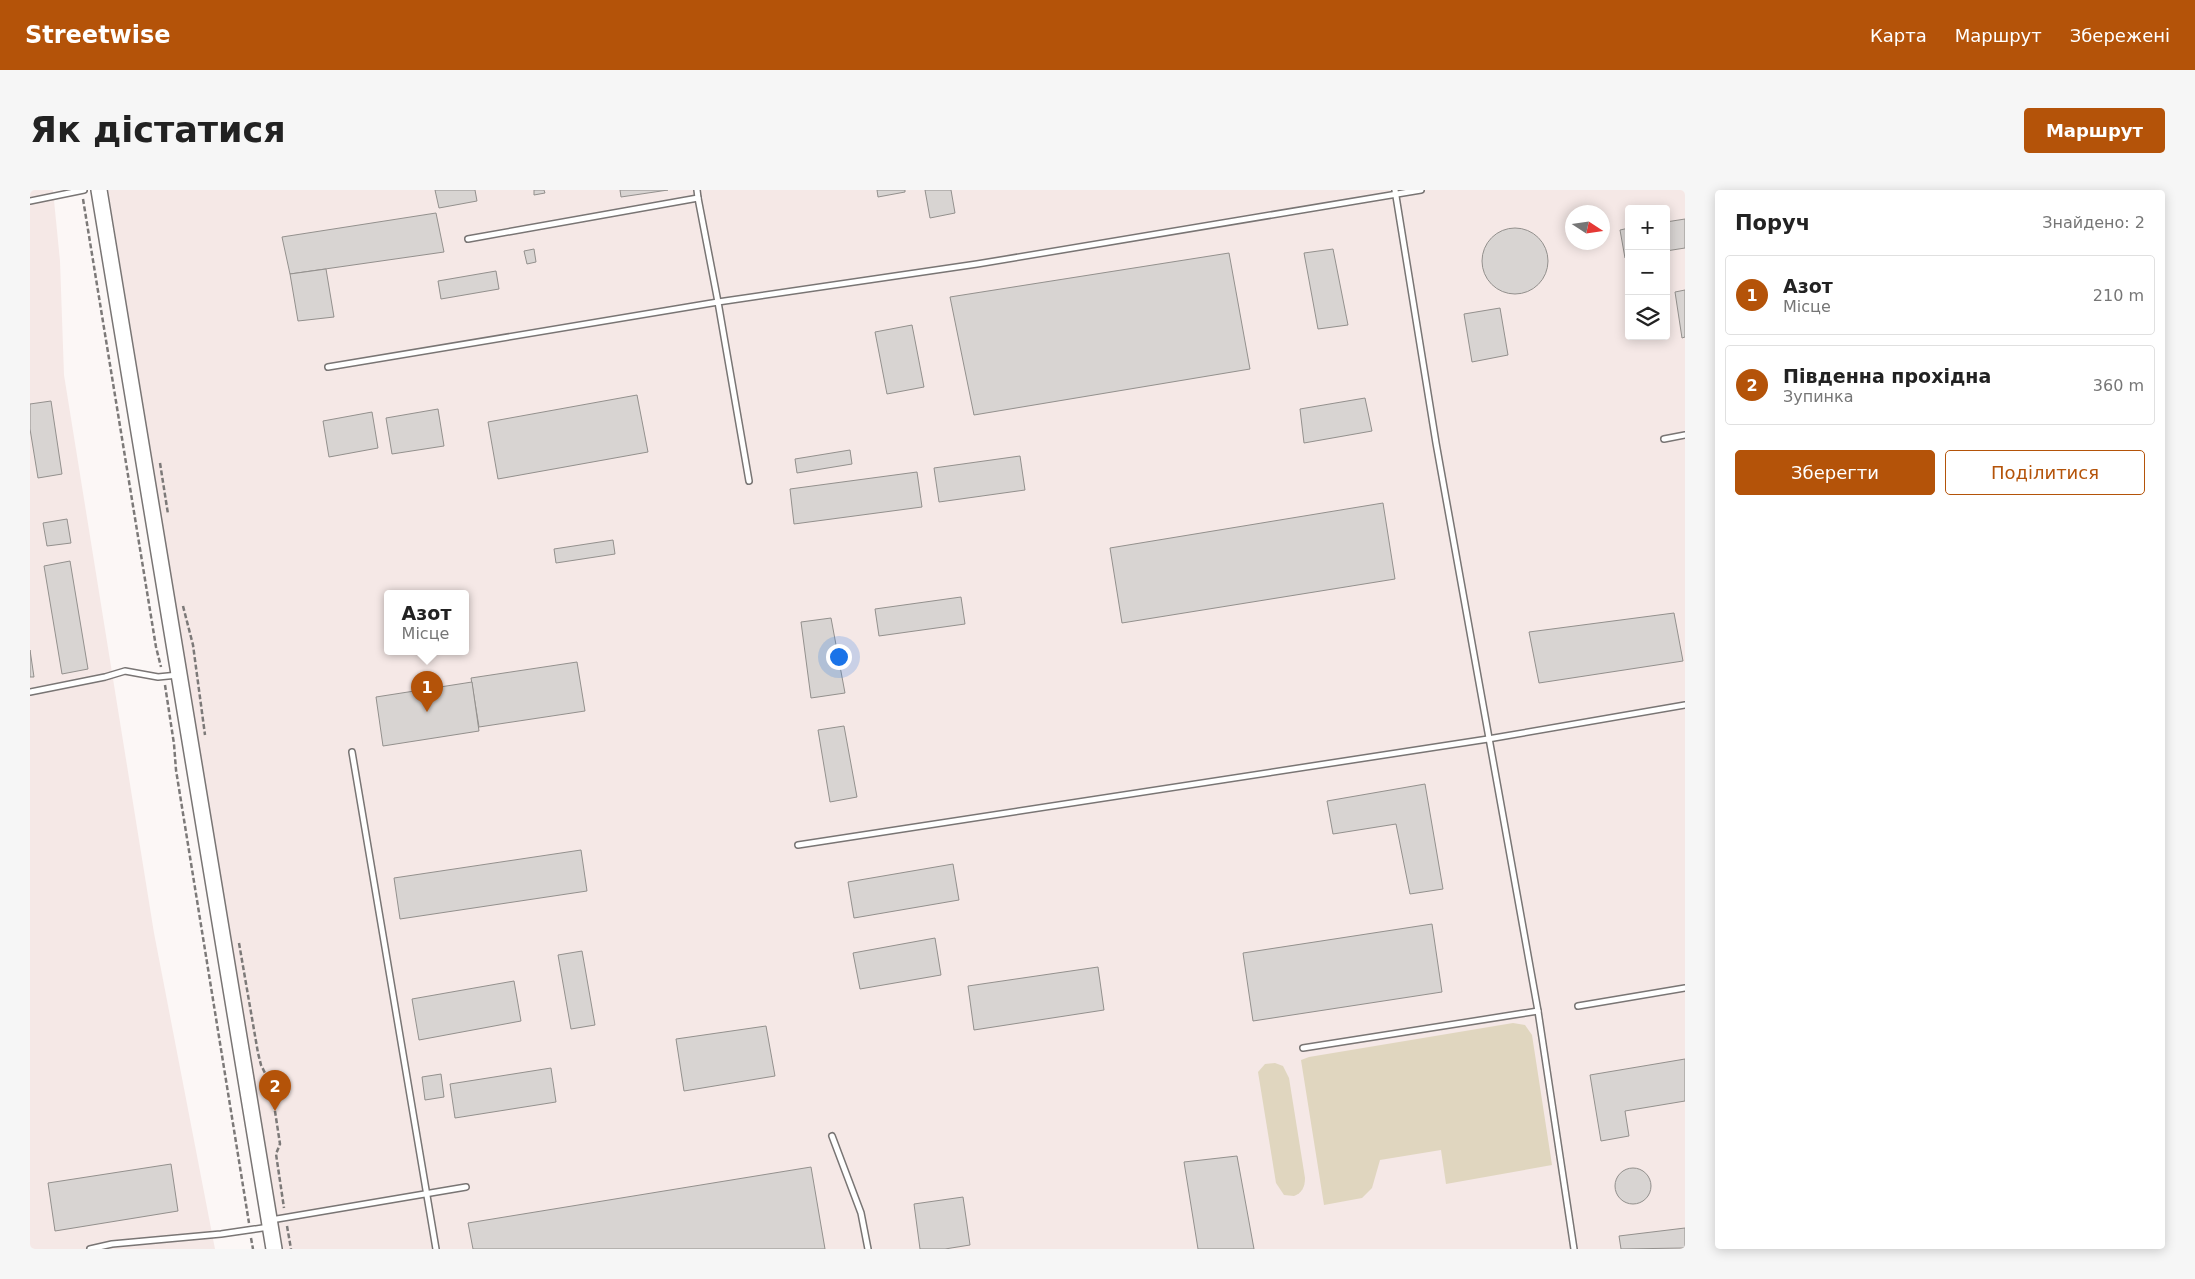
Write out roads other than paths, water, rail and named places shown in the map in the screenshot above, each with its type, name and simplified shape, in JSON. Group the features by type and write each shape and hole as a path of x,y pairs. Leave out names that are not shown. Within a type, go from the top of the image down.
{"main road":[{"path":"99,190 171,676 274,1249"}],"lane":[{"path":"30,201 82,190"},
{"path":"697,190 749,482"},
{"path":"328,367 718,302 977,264 1395,192 1421,190"},
{"path":"1395,192 1488,738 1538,1011 1574,1249"},
{"path":"468,239 698,198"},
{"path":"1664,439 1685,435"},
{"path":"30,692 105,677 125,671 158,678 171,676"},
{"path":"798,845 1488,738 1685,705"},
{"path":"352,752 436,1249"},
{"path":"1578,1006 1685,988"},
{"path":"1303,1048 1538,1011"},
{"path":"832,1136 861,1213 868,1249"},
{"path":"90,1249 112,1244 250,1229 286,1218 466,1187"}],"place":[{"name":"Азот","path":"427,712"},
{"name":"Південна прохідна","path":"275,1111"}]}
